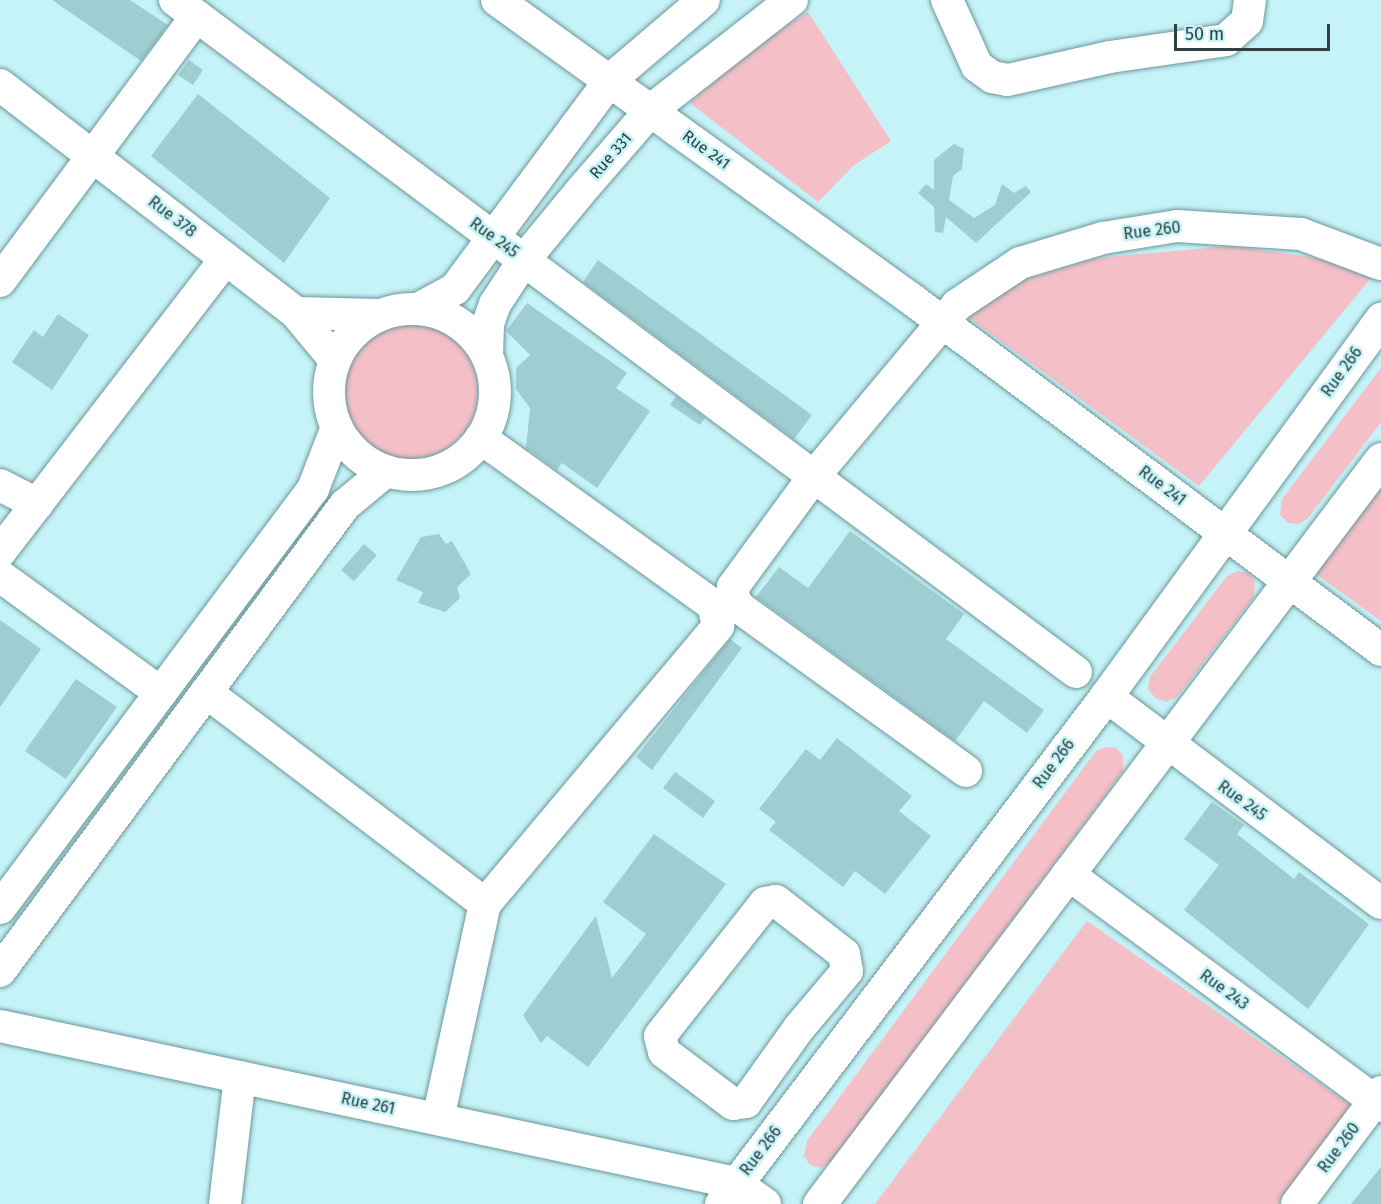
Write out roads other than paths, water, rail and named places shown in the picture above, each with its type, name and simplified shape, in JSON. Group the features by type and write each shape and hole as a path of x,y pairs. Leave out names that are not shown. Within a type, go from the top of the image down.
{"main road":[{"name":"Rue 266","path":"729,1194 1106,696 1381,319"},
{"path":"819,1204 1068,874 1163,743 1381,459"}],"street":[{"name":"Rue 241","path":"497,0 914,301 1381,650"},
{"path":"296,313 380,315 418,309 455,289 610,80 704,0"},
{"name":"Rue 331","path":"487,355 488,324 495,304 524,260 651,110 792,0"},
{"path":"947,0 977,66 992,77 1008,80 1110,57 1226,40 1247,21 1250,0"},
{"path":"0,281 93,156 186,8"},
{"name":"Rue 245","path":"186,8 815,475 1076,672"},
{"name":"Rue 378","path":"0,86 296,313 335,360"},
{"name":"Rue 260","path":"966,771 740,608 735,600 733,587 815,475 943,324 957,304 1020,263 1103,237 1177,226 1301,234 1381,264"},
{"path":"0,552 226,258"},
{"path":"380,315 361,326 335,360 329,382 330,405 337,427 366,461 386,471 413,475 439,470 463,458 481,438 495,397 487,355 458,323 439,313 418,309"},
{"path":"0,908 314,489 337,427"},
{"path":"438,1119 484,904 718,626 718,618 713,605 481,438"},
{"path":"0,971 345,505 386,471"},
{"path":"0,485 37,504"},
{"path":"0,576 161,693"},
{"path":"206,692 484,904"},
{"name":"Rue 245","path":"1106,696 1163,743 1381,903"},
{"name":"Rue 243","path":"1068,874 1379,1100"},
{"path":"776,901 810,924 847,962 847,971 799,1028 746,1102 733,1104 664,1052 660,1041 765,903 776,901"},
{"name":"Rue 261","path":"0,1026 438,1119 729,1194"},
{"path":"799,1028 833,1056"},
{"path":"225,1204 240,1077"},
{"name":"Rue 260","path":"1297,1204 1379,1100"},
{"path":"729,1194 765,1204"}]}
